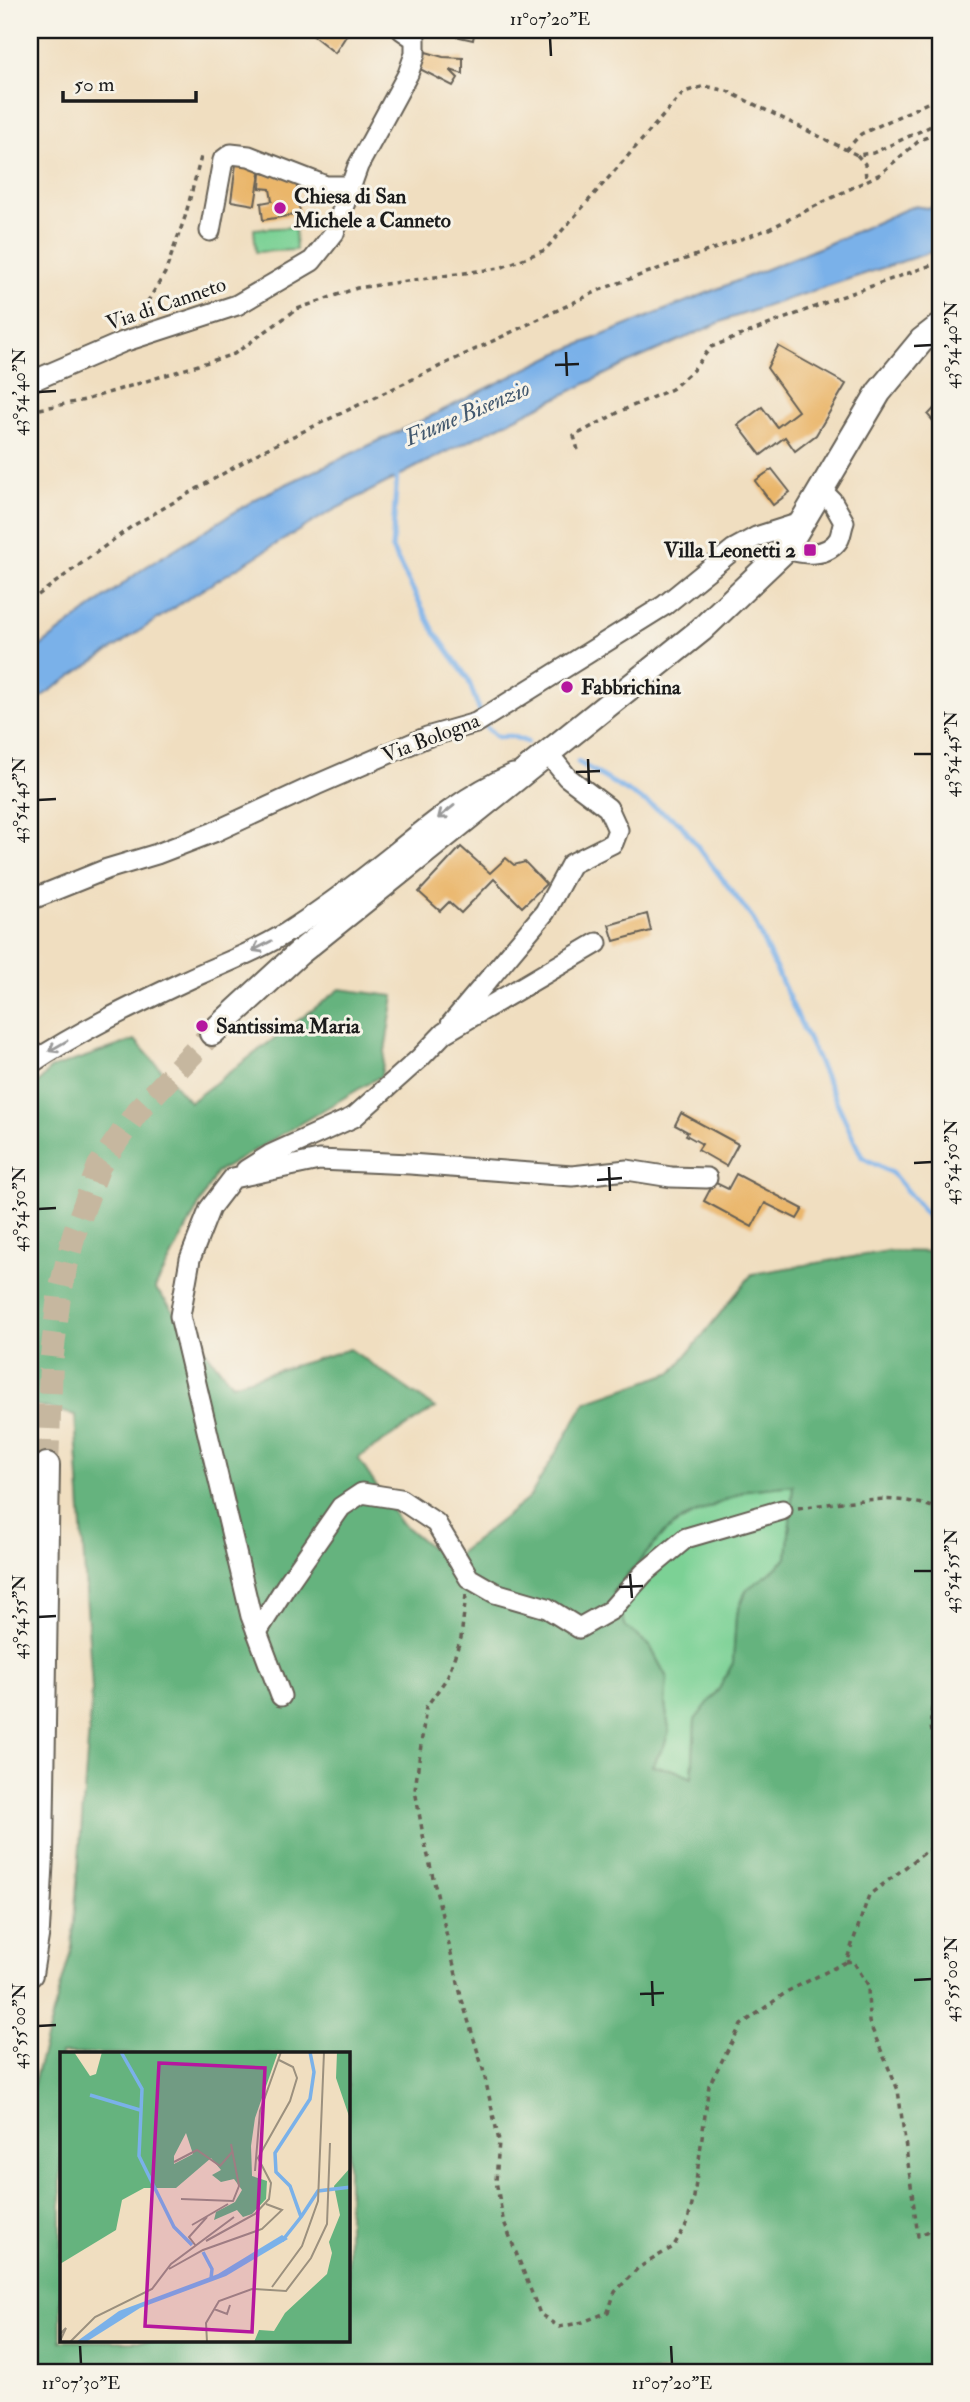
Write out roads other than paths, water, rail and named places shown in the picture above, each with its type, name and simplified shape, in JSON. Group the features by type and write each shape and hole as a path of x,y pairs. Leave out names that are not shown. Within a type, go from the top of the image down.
{"main road":[{"path":"212,1033 299,953 701,630 786,549 878,392 922,340 940,326"},
{"path":"30,1974 37,1930 41,1854 47,1465"}],"street":[{"name":"Via di Canneto","path":"30,382 123,342 237,305 312,261 334,233 358,166 408,74 415,54 415,39 402,30"},
{"path":"210,231 223,160 231,154 249,156 326,186 351,186"},
{"path":"786,549 808,555 825,551 839,540 844,522 832,501 821,490"},
{"name":"Via Bologna","path":"30,900 107,869 215,832 427,737 476,723 664,605 734,549 756,537 803,522"},
{"path":"281,1696 251,1616 180,1315 190,1259 210,1208 233,1178 271,1155 354,1117 444,1033 545,912 571,864 613,843 618,830 608,808 567,777 547,752"},
{"path":"30,1064 57,1046 150,998 283,935 351,888 459,802 486,785 527,768"},
{"path":"444,1033 597,943"},
{"path":"233,1178 319,1160 572,1176 627,1170 671,1177 707,1178"},
{"path":"257,1632 341,1507 362,1493 400,1499 436,1523 468,1578 495,1593 547,1608 579,1628 611,1610 644,1573 686,1538 782,1510"}],"water":[{"name":"Fiume Bisenzio","path":"940,205 940,249 728,319 628,363 420,465 328,513 265,551 192,596 30,704 30,654 144,568 261,496 556,354 821,247 913,206 927,208"}],"waterway":[{"path":"397,472 392,549 434,631 468,679 481,715"},
{"path":"486,727 497,737 511,736 527,742"},
{"path":"578,762 679,822 753,919 862,1157 892,1173 940,1231"}],"tunnel":[{"path":"47,1465 51,1364 59,1296 74,1234 99,1166 137,1112 212,1033"}],"place":[{"name":"Chiesa di San Michele a Canneto","path":"280,208"},
{"name":"Villa Leonetti 2","path":"810,550"},
{"name":"Fabbrichina","path":"567,687"},
{"name":"Santissima Maria","path":"202,1026"}]}
